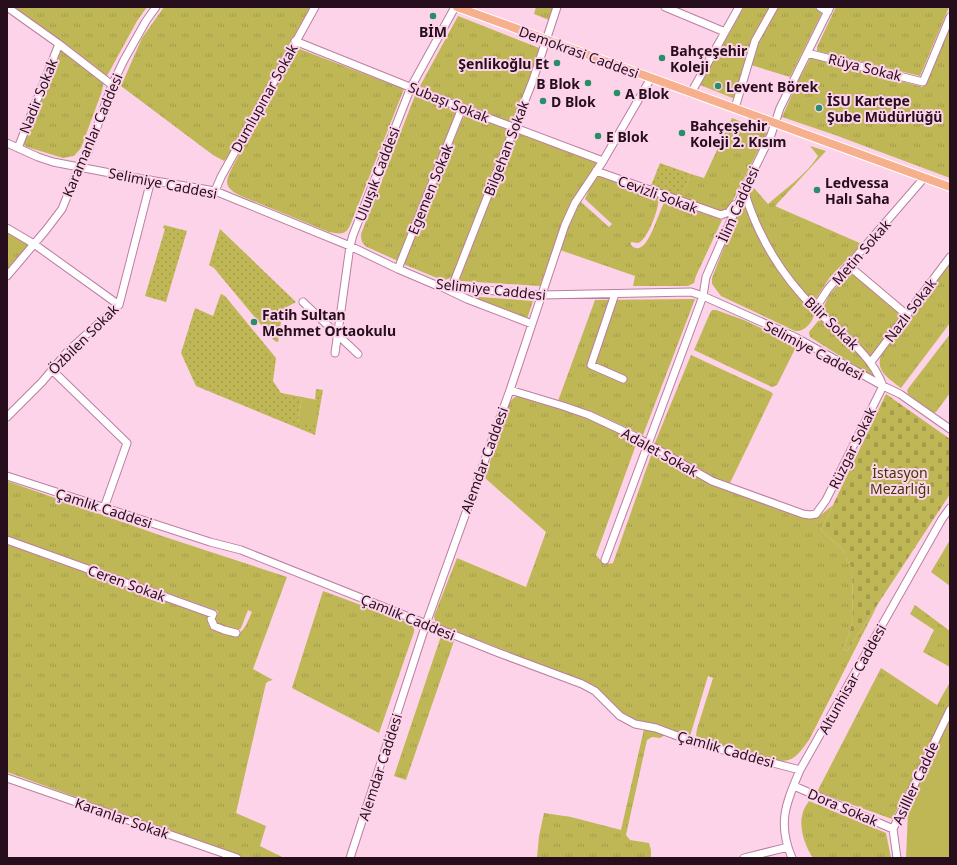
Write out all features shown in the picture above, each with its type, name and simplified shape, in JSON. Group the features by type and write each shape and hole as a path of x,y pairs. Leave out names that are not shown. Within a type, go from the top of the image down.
{"main road":[{"name":"Demokrasi Caddesi","path":"456,7 950,187"}],"street":[{"name":"Karamanlar Caddesi","path":"7,276 62,209 79,167 88,152 112,85 131,47 156,7"},
{"name":"Dumlupınar Sokak","path":"215,191 221,177 315,7"},
{"name":"Uluışık Caddesi","path":"335,352 350,246 353,235 411,87 456,7"},
{"name":"Bilgehan Sokak","path":"452,287 533,80 557,7"},
{"path":"665,7 725,32"},
{"path":"691,93 739,7"},
{"path":"734,108 755,41 774,7"},
{"path":"820,7 829,9"},
{"path":"8,9 59,44 112,85"},
{"name":"İlim Caddesi","path":"605,560 703,296 706,277 744,190 771,134 780,108 829,9"},
{"name":"Rüya Sokak","path":"807,53 922,82 950,17"},
{"name":"Subaşı Sokak","path":"296,41 462,108 603,161"},
{"name":"Nadir Sokak","path":"18,148 59,44"},
{"name":"Alemdar Caddesi","path":"350,858 426,624 510,390 568,216 603,161 651,78"},
{"name":"Egemen Sokak","path":"398,269 462,108"},
{"name":"Selimiye Caddesi","path":"7,143 52,162 215,191 350,246 438,286 541,295 691,292 795,337 883,386"},
{"name":"Cevizli Sokak","path":"596,171 721,216 729,212 744,190"},
{"name":"Metin Sokak","path":"815,309 828,289 924,178"},
{"name":"Özbilen Sokak","path":"8,416 68,351 119,305 151,180"},
{"name":"Bilir Sokak","path":"744,190 755,222 770,251 793,284 815,309 857,347 879,374 883,386"},
{"path":"7,228 34,244 119,305"},
{"name":"Nazlı Sokak","path":"870,362 950,257"},
{"path":"849,266 907,315"},
{"path":"438,286 532,324"},
{"path":"615,294 591,365 623,379"},
{"path":"302,302 358,354"},
{"path":"52,370 127,443 104,508"},
{"path":"883,386 900,394 950,429"},
{"name":"Rüzgar Sokak","path":"810,515 816,514 826,500 883,386"},
{"name":"Adalet Sokak","path":"510,390 589,415 648,444 712,481 803,514 810,515"},
{"name":"Çamlık Caddesi","path":"7,476 210,542 242,550 426,624 589,687 620,716 635,724 656,728 696,743 800,770"},
{"name":"Altunhisar Caddesi","path":"792,858 784,827 785,813 789,797 800,770 942,519 950,508"},
{"name":"Ceren Sokak","path":"7,540 213,614 211,618 214,626 236,633"},
{"name":"Asilller Cadde","path":"897,858 893,829 950,710"},
{"name":"Karanlar Sokak","path":"7,778 237,858"},
{"name":"Dora Sokak","path":"794,786 893,829"},
{"path":"744,858 788,847"}],"green space":[{"path":"14,7 147,7 137,21 107,76"},
{"path":"164,7 310,7 228,157 224,161 213,155 121,86 142,38"},
{"path":"536,7 553,7 549,20 534,14"},
{"path":"744,7 770,7 753,37 735,99 700,85"},
{"path":"778,7 814,7 822,13 790,77 751,65 758,40"},
{"path":"836,7 949,7 920,76 817,51 817,47"},
{"path":"458,16 539,48 537,60 513,122 510,123 420,86"},
{"path":"950,28 950,178 782,117 799,79 811,57 923,87"},
{"path":"297,48 404,89 351,223 347,230 343,233 329,232 241,196 231,190 227,184 228,176 233,166"},
{"path":"62,50 104,82 81,148 74,156 63,158 27,147 23,144 59,51"},
{"path":"416,93 453,108 457,113 398,261 365,246 362,242 361,234"},
{"path":"466,114 510,129 455,272 450,278 442,280 403,264 463,118"},
{"path":"732,118 767,133 729,208 721,213 680,199 691,174 704,178"},
{"path":"516,132 598,162 575,197 565,216 540,286 460,281 457,278"},
{"path":"810,146 826,151 775,206 862,244 830,277 814,302 796,283 773,251 756,215 748,191 752,192 754,188 768,204 801,176 813,163 818,156"},
{"path":"660,163 691,174 680,199 650,188"},
{"path":"599,175 658,197 656,214 647,234 639,243 631,242 631,245 637,248 643,246 648,240 666,200 722,220 694,283 688,286 633,286 635,276 560,250 571,218 581,202 609,227 612,224 585,199 591,185"},
{"path":"743,199 754,226 815,312 808,326 802,330 795,331 721,296 712,284 712,278"},
{"path":"164,225 187,231 166,302 145,296 165,229 163,228"},
{"path":"220,229 296,302 283,309 278,342 272,338 214,268 209,265"},
{"path":"7,231 30,244 7,271"},
{"path":"950,262 950,323 901,388 883,372 880,358 883,351"},
{"path":"850,272 894,308 900,315 870,358 860,345 822,311 829,295"},
{"path":"221,294 225,296 276,358 273,381 281,393 302,397 298,423 317,400 315,399 316,389 323,390 315,435 196,386 181,353 195,308 213,316"},
{"path":"468,296 533,301 527,319"},
{"path":"695,299 643,435 588,410 558,401 595,300"},
{"path":"712,310 744,320 794,344 796,347 777,385 772,387 694,350"},
{"path":"822,319 859,354 878,380 810,337 809,332 818,321"},
{"path":"950,334 950,393 936,412 933,413 908,394 907,390"},
{"path":"691,355 773,394 730,483 707,476 654,445"},
{"name":"İstasyon Mezarlığı","path":"886,394 950,439 950,494 847,651 843,649 849,635 853,618 852,569 842,549 821,530"},
{"path":"518,396 594,421 637,442 596,555 605,563 613,563 653,450 709,481 815,517 822,514 833,505 821,530 842,549 852,569 853,618 849,635 843,649 847,651 878,604 809,740 801,751 794,757 786,761 781,761 710,744 697,738 697,729 713,678 708,676 690,736 688,737 627,718 600,690 593,685 440,625 435,621 434,616 457,558 526,587 546,532 485,478 506,409 512,399"},
{"path":"302,397 318,400 314,425 298,423"},
{"path":"7,481 162,536 287,577 253,669 273,680 266,683 236,813 266,826 260,846 284,858 243,858 7,772 7,544 208,616 208,624 211,627 234,636 241,632 252,612 248,610 241,628 237,631 222,627 215,623 218,611 7,537"},
{"path":"950,540 950,586 931,572"},
{"path":"323,591 407,622 412,624 414,627 414,632 379,733 292,688"},
{"path":"915,605 950,631 950,667 923,652 934,630 910,614"},
{"path":"441,636 454,641 406,780 394,776"},
{"path":"881,668 937,705 950,682 950,707 892,819 817,792"},
{"path":"950,707 950,858 906,858 908,811 917,777"},
{"path":"644,729 665,735 660,738 652,737 647,740 626,835 630,840 649,843 651,858 537,858 539,836 544,813 571,817 621,830"},
{"path":"809,801 886,833 891,858 813,858 807,848 801,824 803,811"}],"place":[{"name":"BİM","path":"433,16"},
{"name":"Bahçeşehir Koleji","path":"662,58"},
{"name":"Şenlikoğlu Et","path":"557,63"},
{"name":"B Blok","path":"588,83"},
{"name":"Levent Börek","path":"718,86"},
{"name":"A Blok","path":"617,93"},
{"name":"D Blok","path":"543,101"},
{"name":"İSU Kartepe Şube Müdürlüğü","path":"819,108"},
{"name":"Bahçeşehir Koleji 2. Kısım","path":"682,133"},
{"name":"E Blok","path":"598,136"},
{"name":"Ledvessa Halı Saha","path":"817,190"},
{"name":"Fatih Sultan Mehmet Ortaokulu","path":"254,322"}]}
